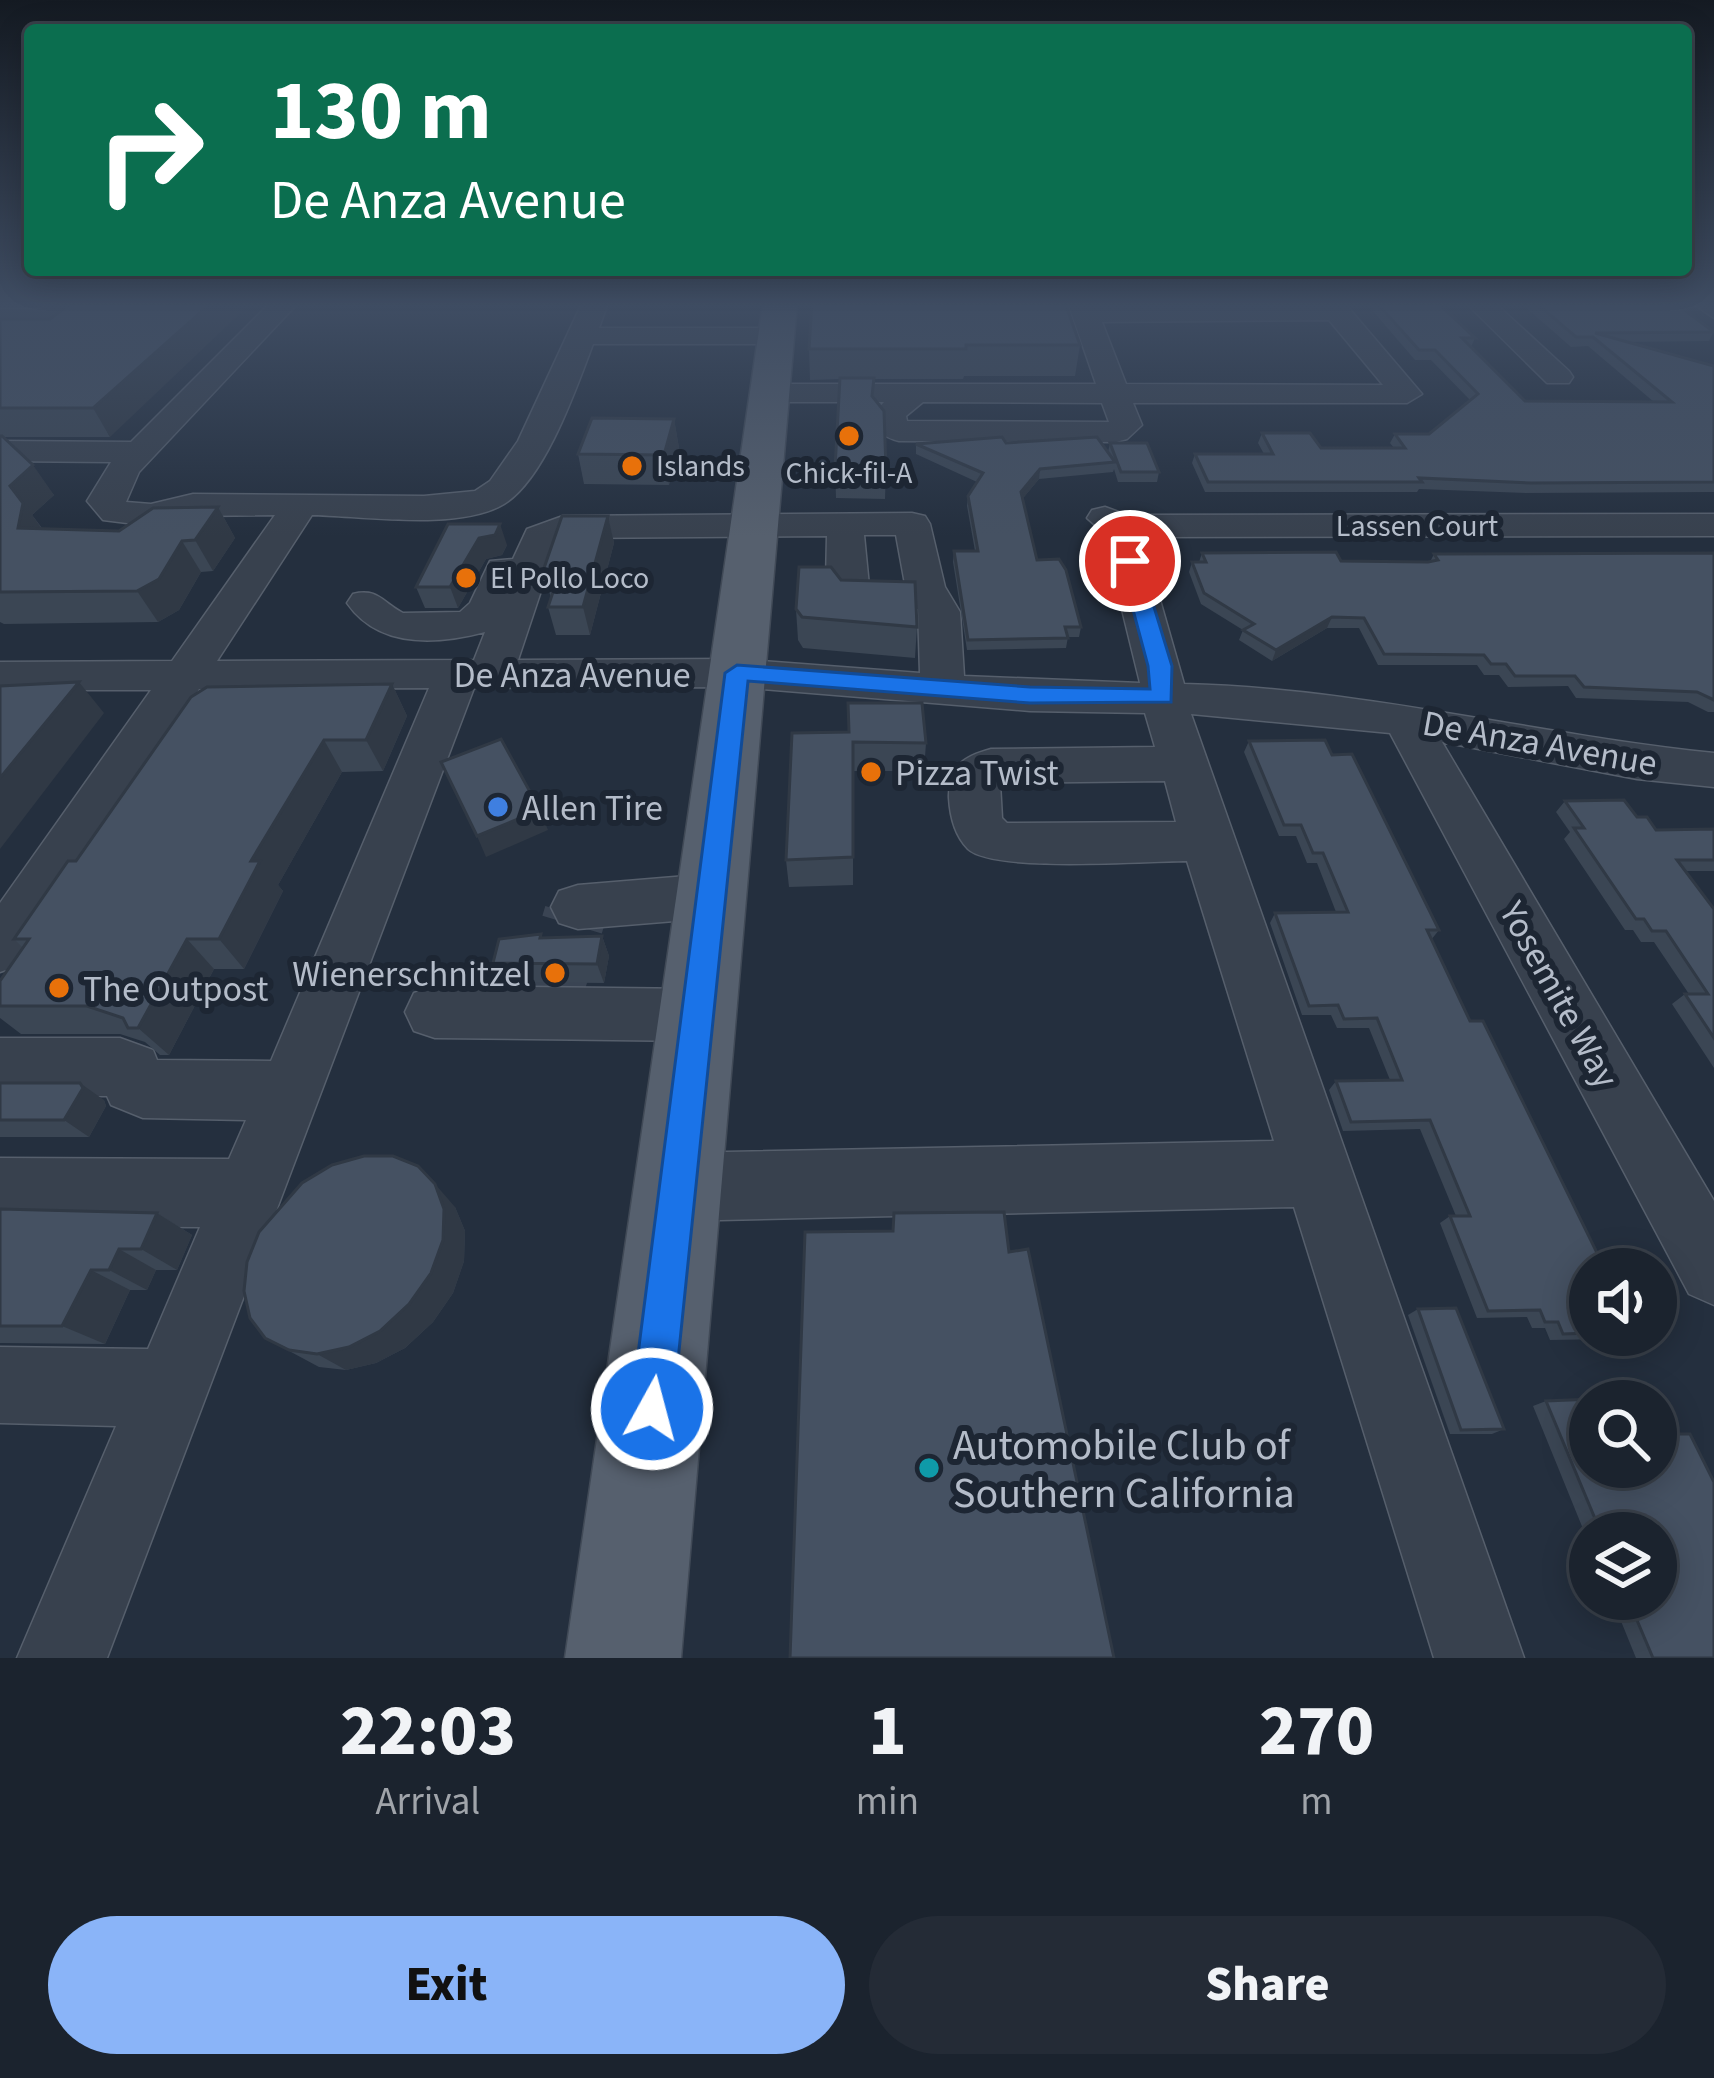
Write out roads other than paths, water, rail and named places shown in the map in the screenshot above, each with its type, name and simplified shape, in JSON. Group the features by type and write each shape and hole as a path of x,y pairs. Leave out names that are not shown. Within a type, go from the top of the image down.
{"main road":[{"path":"623,1658 771,380"}],"street":[{"path":"209,380 110,486 105,501 116,512 151,515 193,506 466,504 493,498 520,466 560,380"},
{"path":"916,392 890,413 892,426 899,431 1115,432 1126,425 1110,380"},
{"path":"770,393 1407,394 1395,380"},
{"path":"0,451 139,452"},
{"path":"367,603 373,615 386,623 461,624 483,616 522,527 518,517 493,498"},
{"path":"0,948 301,504"},
{"name":"Lassen Court","path":"1162,697 1160,666 1113,522 1714,525"},
{"path":"62,1658 289,1090 540,537 563,527 912,524 925,587 940,612 943,690"},
{"path":"845,526 846,581 856,598 911,599 925,587"},
{"name":"De Anza Avenue","path":"0,676 737,673 943,690 1268,702 1406,719 1578,752 1714,770"},
{"path":"1162,697 1479,1658"},
{"name":"Yosemite Way","path":"1406,719 1714,1269"},
{"path":"1184,764 991,766 973,777 978,830 987,839 1002,843 1208,841"},
{"path":"578,907 711,896"},
{"path":"435,1012 697,1015"},
{"path":"0,1067 120,1067 131,1070 134,1084 143,1089 289,1090"},
{"path":"677,1187 1318,1173"},
{"path":"0,1192 249,1193"},
{"path":"0,1385 171,1388"}],"tunnel":[{"path":"573,918 578,907"},
{"path":"561,1013 551,995 575,915"}],"place":[{"name":"Chick-fil-A","path":"849,436"},
{"name":"Islands","path":"632,466"},
{"name":"El Pollo Loco","path":"466,578"},
{"name":"Pizza Twist","path":"871,772"},
{"name":"Allen Tire","path":"498,807"},
{"name":"Wienerschnitzel","path":"555,973"},
{"name":"The Outpost","path":"59,988"},
{"name":"Automobile Club of Southern California","path":"929,1468"}]}
